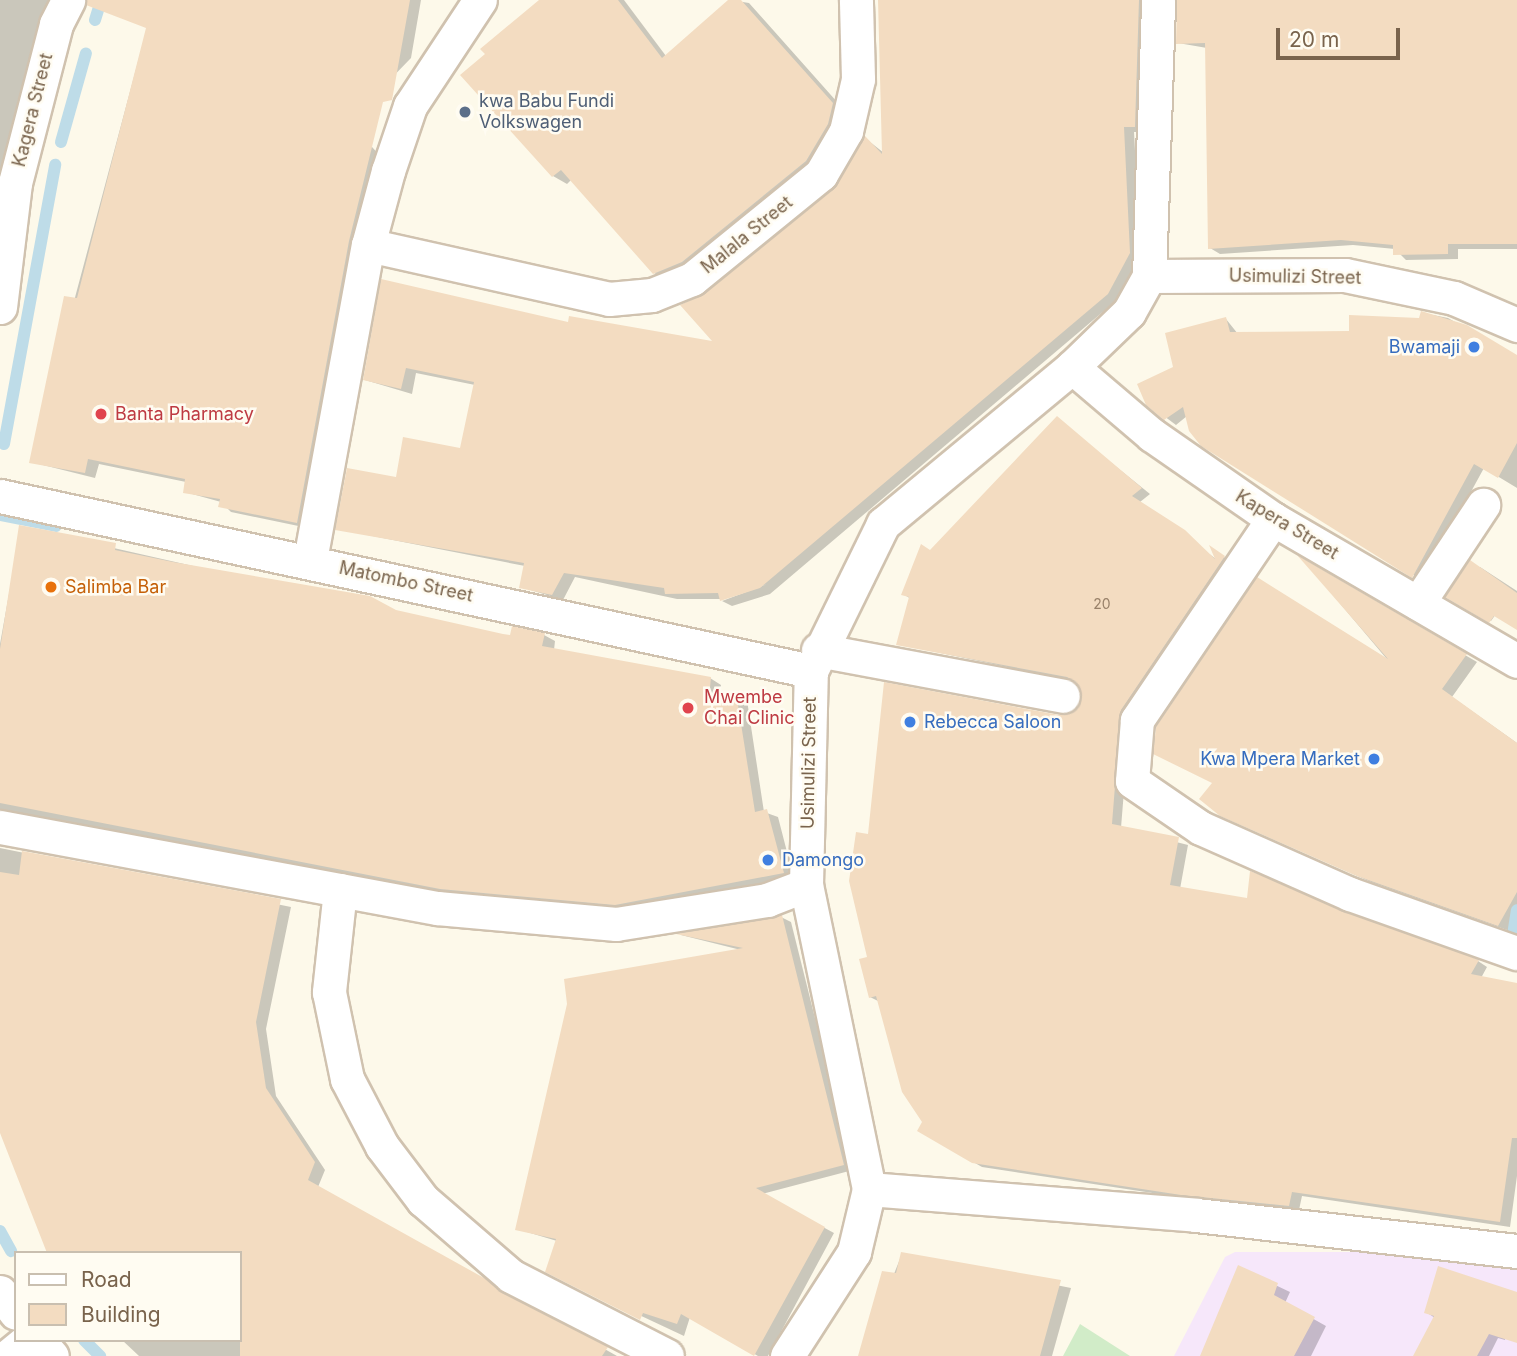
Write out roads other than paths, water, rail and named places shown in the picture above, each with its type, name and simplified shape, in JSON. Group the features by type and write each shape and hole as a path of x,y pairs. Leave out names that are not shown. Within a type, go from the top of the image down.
{"street":[{"name":"Kagera Street","path":"0,307 15,183 55,24 68,0"},
{"path":"310,560 368,245 410,106 480,0"},
{"name":"Malala Street","path":"368,245 609,299 652,295 692,279 821,174 846,131 858,79 856,0"},
{"name":"Usimulizi Street","path":"787,1356 854,1252 869,1189 806,886 815,661 883,524 1072,367 1129,312 1149,276 1158,0"},
{"name":"Usimulizi Street","path":"1149,276 1345,275 1454,298 1517,325"},
{"name":"Kapera Street","path":"1072,367 1152,435 1273,520 1517,661"},
{"name":"Matombo Street","path":"0,496 815,661 1063,695"},
{"path":"1418,603 1483,505"},
{"path":"1273,520 1137,720 1132,781 1201,828 1350,894 1517,953"},
{"path":"0,827 438,908 616,924 767,900 806,886"},
{"path":"340,890 328,992 347,1079 382,1146 423,1200 511,1276 667,1356"},
{"path":"869,1189 1196,1214 1517,1251"},
{"path":"0,1292 14,1310"},
{"path":"9,1356 26,1342"},
{"path":"40,1342 52,1356"}],"waterway":[{"path":"95,20 101,0"},
{"path":"61,142 86,53"},
{"path":"4,444 55,165"},
{"path":"0,515 56,526"},
{"path":"1513,935 1517,910"},
{"path":"0,1231 11,1251"},
{"path":"86,1342 100,1356"}],"place":[{"name":"kwa Babu Fundi Volkswagen","path":"465,112"},
{"name":"Bwamaji","path":"1474,347"},
{"name":"Banta Pharmacy","path":"101,414"},
{"name":"Salimba Bar","path":"51,587"},
{"name":"Mwembe Chai Clinic","path":"688,708"},
{"name":"Rebecca Saloon","path":"910,722"},
{"name":"Kwa Mpera Market","path":"1374,759"},
{"name":"Damongo","path":"768,860"}]}
